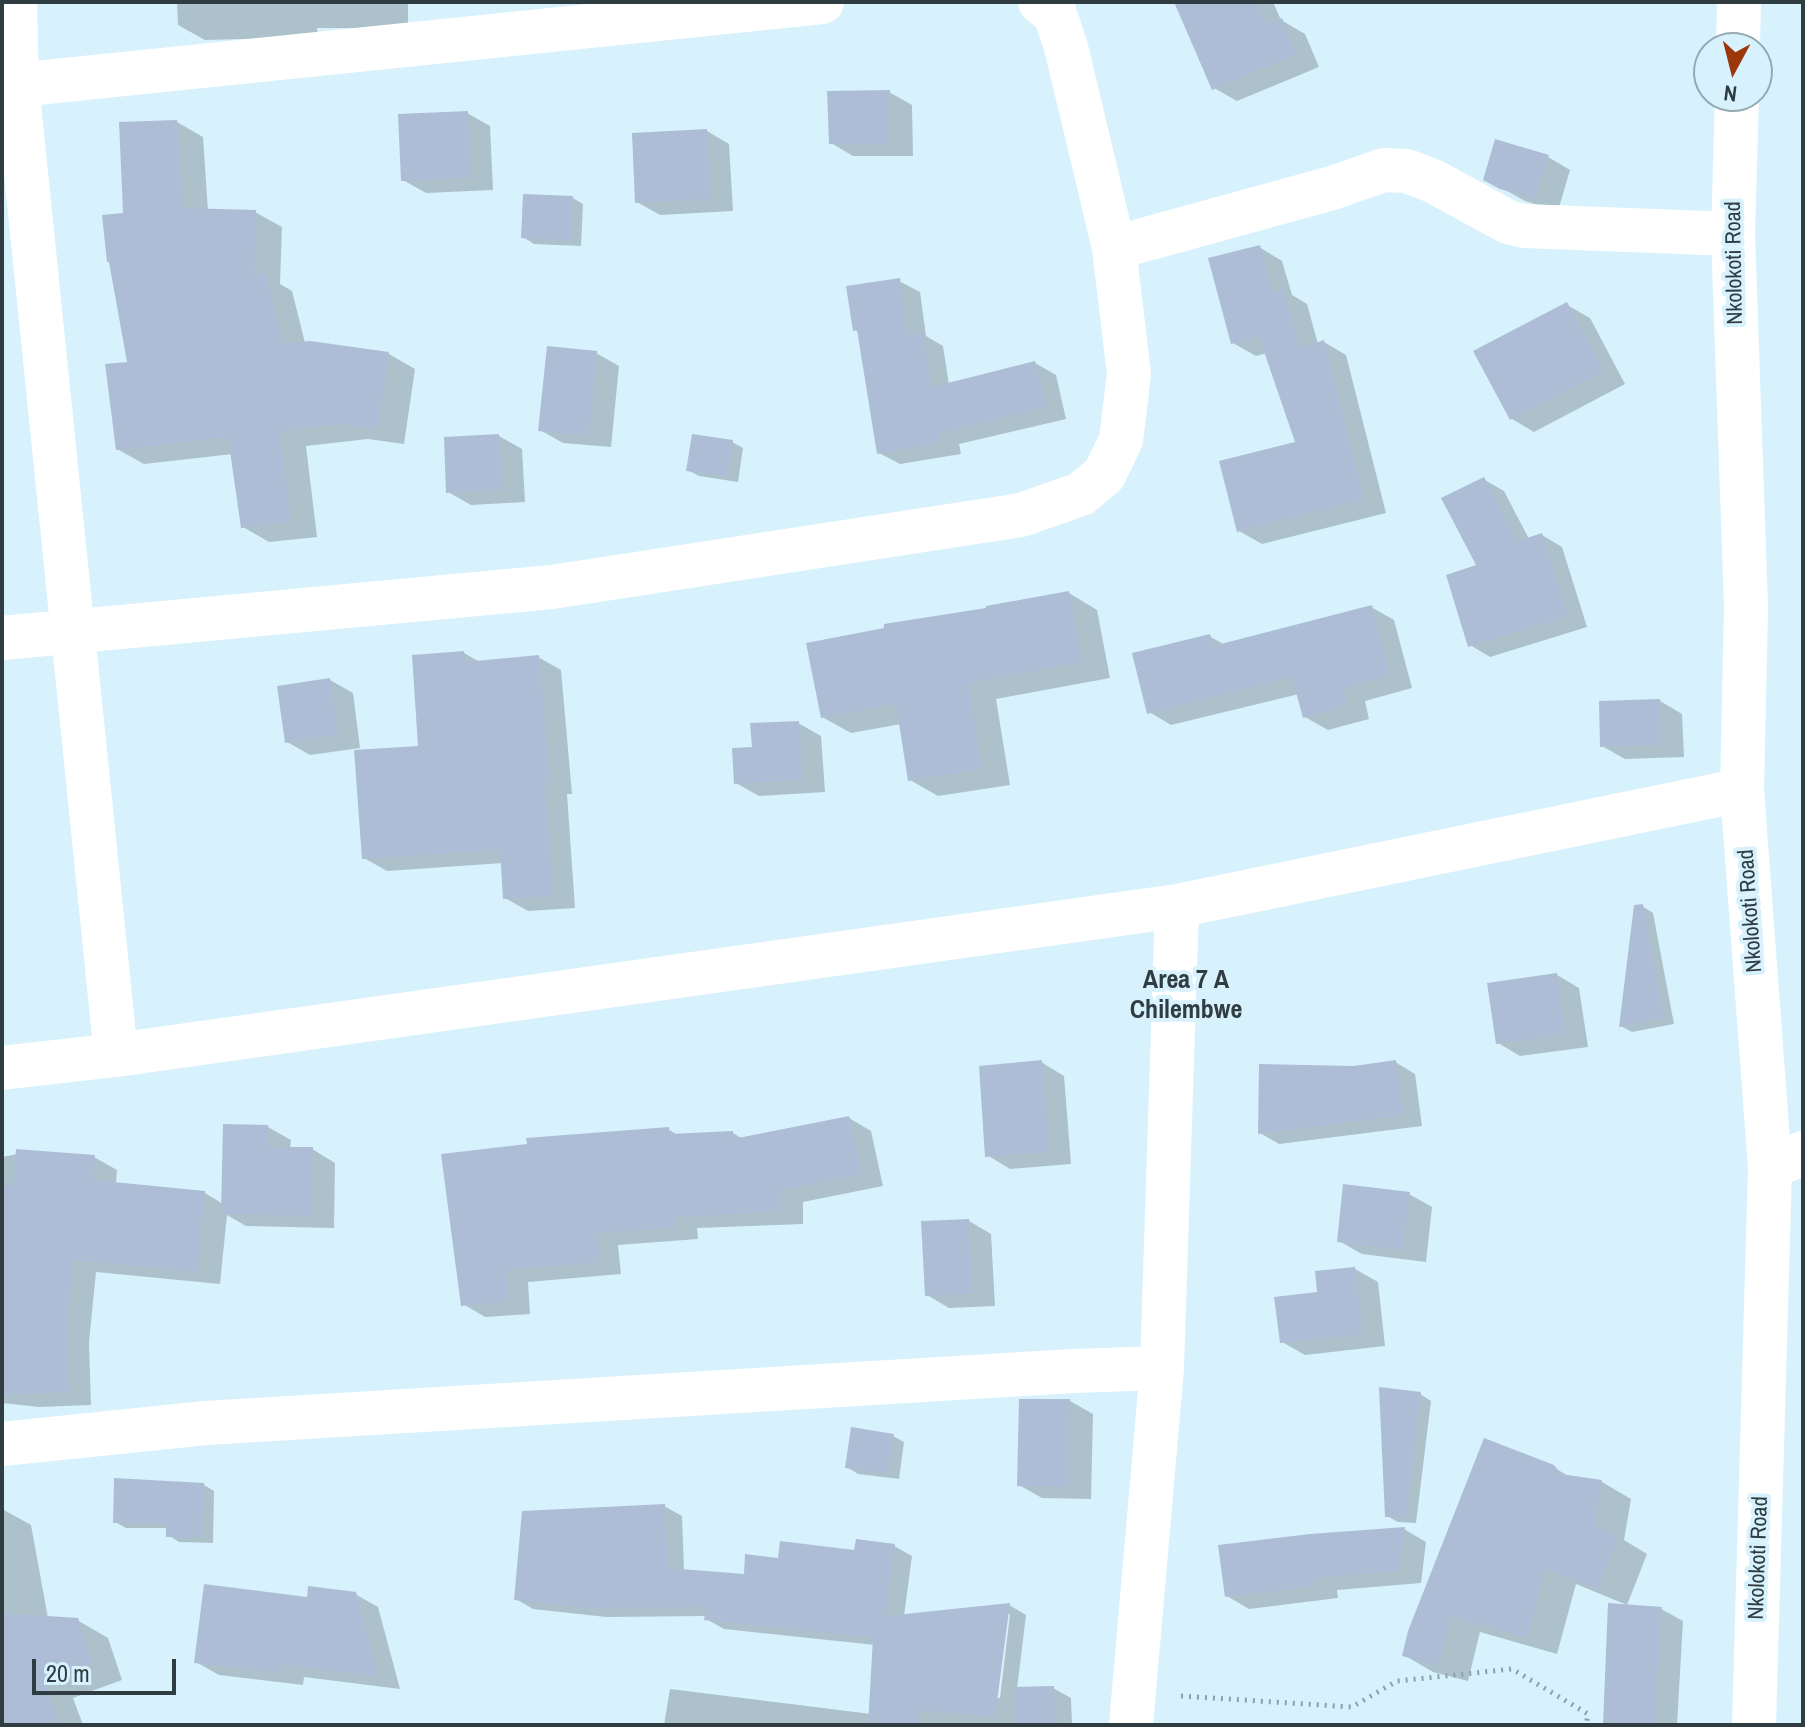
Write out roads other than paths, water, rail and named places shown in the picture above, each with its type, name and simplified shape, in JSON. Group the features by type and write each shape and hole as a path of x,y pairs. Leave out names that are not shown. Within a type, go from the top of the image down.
{"street":[{"path":"15,2 17,85 116,1055"},
{"path":"17,85 822,2"},
{"path":"2,638 552,587 1021,515 1081,494 1104,475 1121,440 1129,374 1114,248 1066,47 1055,14 1040,2"},
{"path":"1738,32 1739,2"},
{"name":"Nkolokoti Road","path":"1737,112 1733,234 1746,607 1742,790 1787,1160 1754,1725"},
{"path":"1114,248 1332,188 1384,170 1407,171 1433,181 1508,222 1524,226 1733,234"},
{"path":"2,1068 116,1055 1177,906 1742,790"},
{"path":"1132,1709 1162,1368 1177,906"},
{"path":"2,1444 206,1423 1162,1368"}],"district":[{"name":"Area 7 A Chilembwe","path":"1186,996"}]}
